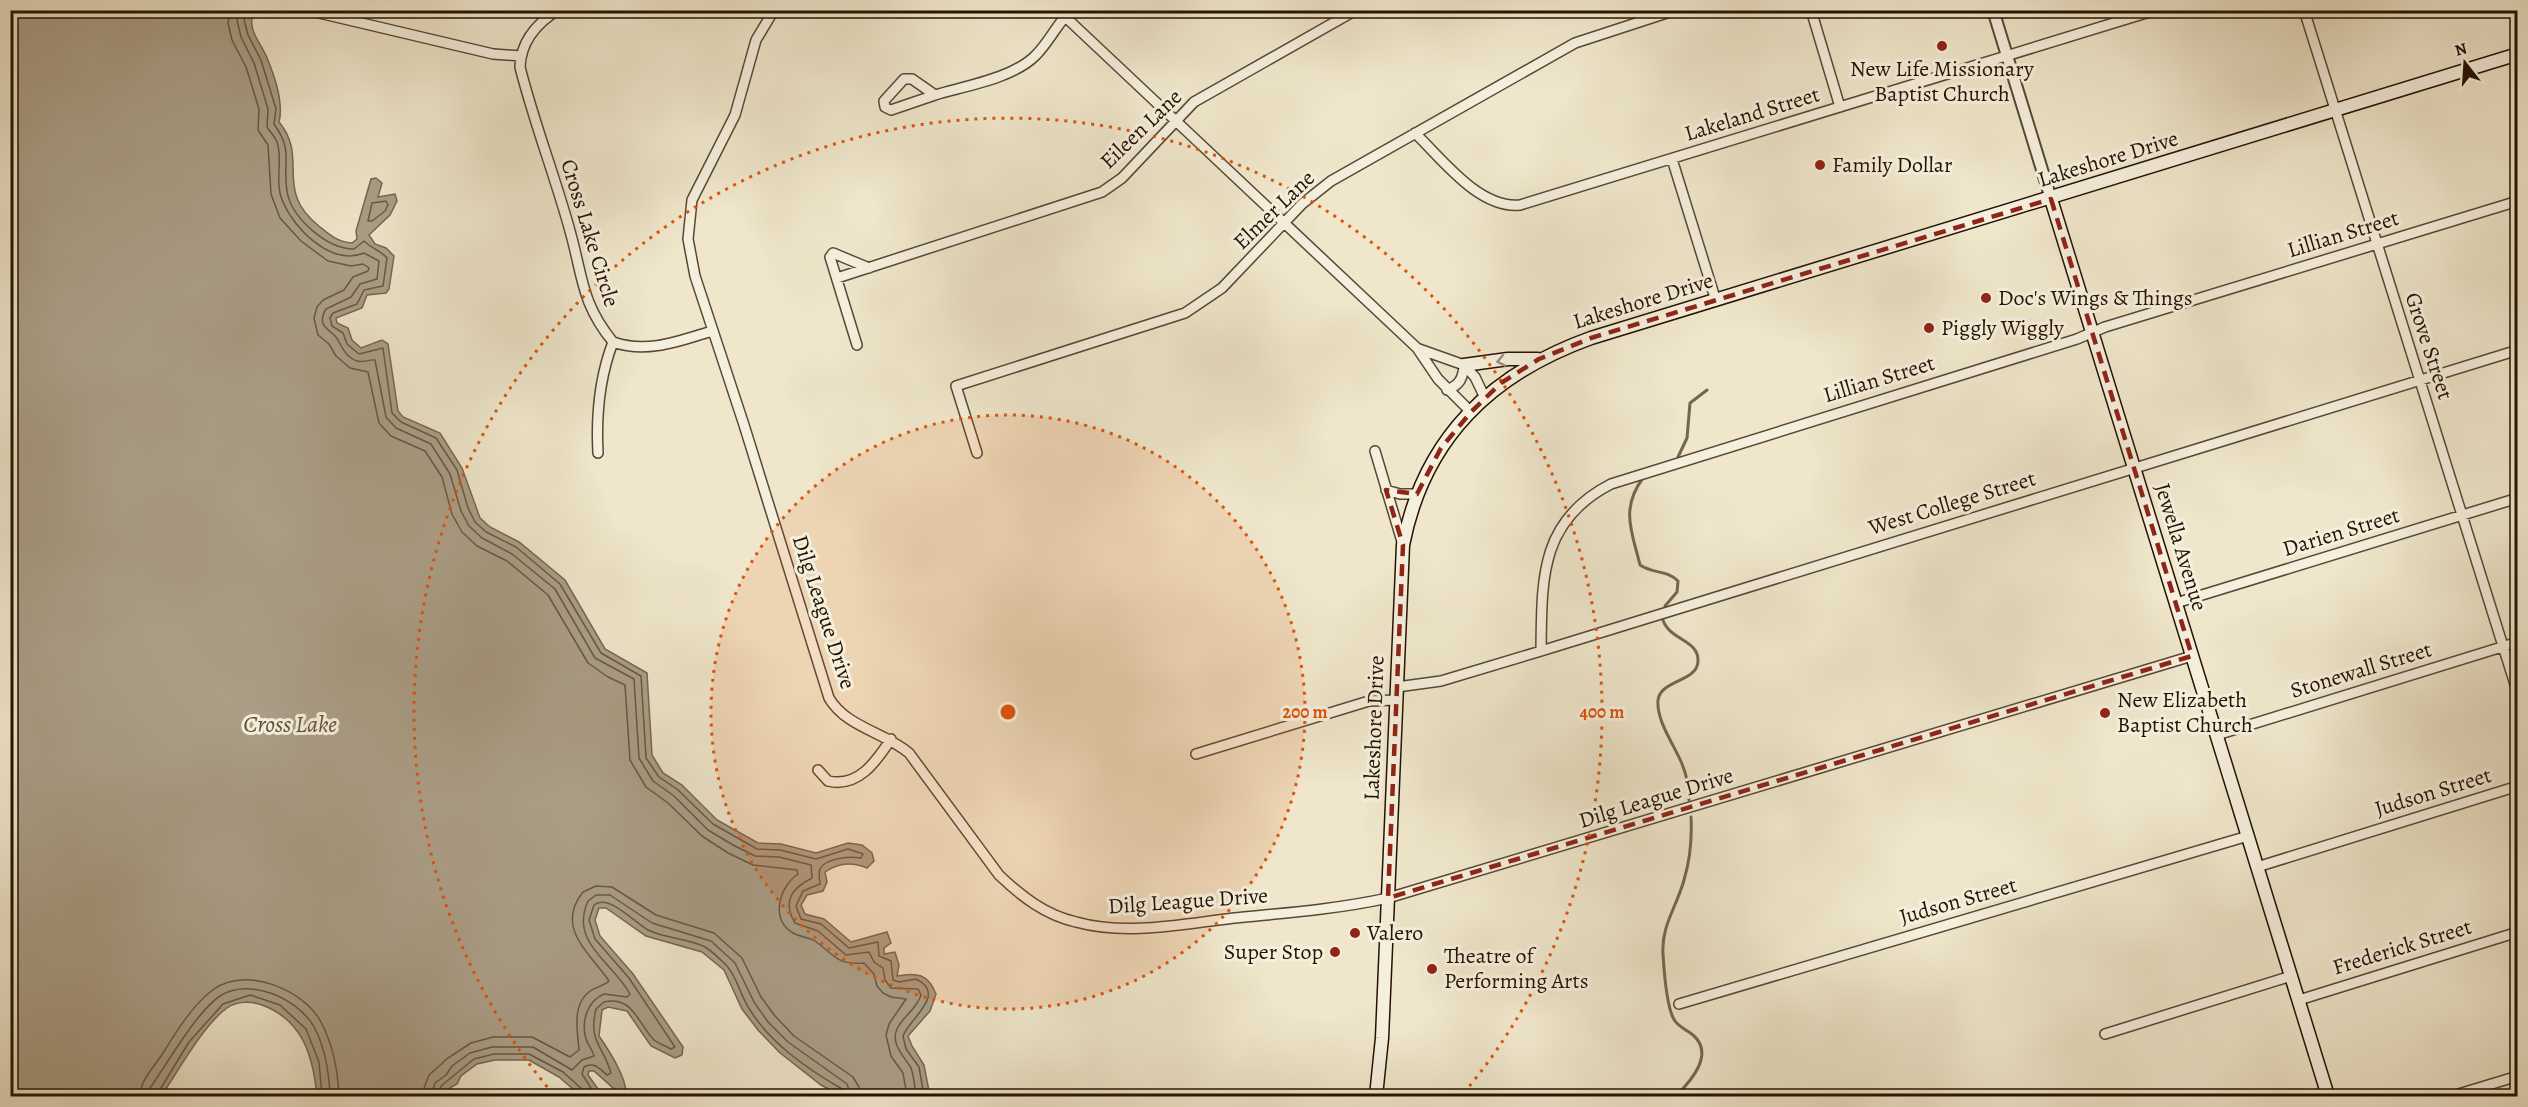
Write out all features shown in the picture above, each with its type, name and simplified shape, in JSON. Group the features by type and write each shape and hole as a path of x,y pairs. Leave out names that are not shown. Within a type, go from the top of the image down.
{"main road":[{"name":"Lakeshore Drive","path":"1376,1096 1382,1038 1403,545 1417,494 1441,448 1471,412 1501,382 1539,359 1590,338 2051,199 2517,54"},
{"name":"Jewella Avenue","path":"2051,199 2328,1096"},
{"path":"1464,365 1508,359 1539,359"}],"street":[{"path":"315,12 493,54 521,56 526,41 535,29 558,10"},
{"name":"Dilg League Drive","path":"774,10 756,40 735,115 690,209 688,239 692,264 829,698 846,718 891,739 919,764 999,875 1034,904 1074,922 1097,927 1141,928 1337,907 1388,898 2192,656"},
{"name":"Eileen Lane","path":"837,278 1102,192 1122,178 1194,102 1356,10"},
{"name":"Elmer Lane","path":"977,453 956,386 1185,313 1222,288 1302,204 1331,181 1575,43 1676,10"},
{"path":"1811,10 1840,107"},
{"name":"Jewella Avenue","path":"1993,10 2051,199"},
{"name":"Lakeland Street","path":"1415,134 1476,192 1496,203 1512,206 1528,204 2156,10"},
{"name":"Grove Street","path":"2304,10 2517,694"},
{"path":"935,95 912,79 904,80 884,101 885,107 891,110 1008,73 1024,65 1037,54 1064,13 1175,121 1417,348 1438,379 1471,412"},
{"name":"Cross Lake Circle","path":"521,56 526,93 570,231 585,296 596,321 613,342"},
{"path":"1672,159 1716,301"},
{"name":"Lillian Street","path":"1542,651 1544,577 1548,552 1567,518 1596,492 1626,478 2517,201"},
{"path":"857,345 830,257 833,253 869,268"},
{"path":"598,453 598,421 605,363 613,342 631,347 662,345 712,331"},
{"path":"1417,348 1464,365 1475,377 1485,398"},
{"name":"West College Street","path":"1397,687 1441,681 1542,651 2517,350"},
{"path":"1438,379 1451,362"},
{"path":"1448,390 1456,387 1463,376 1464,365"},
{"path":"1375,451 1403,545"},
{"path":"1386,490 1400,494 1417,494"},
{"name":"Darien Street","path":"2176,603 2517,498"},
{"name":"Stonewall Street","path":"2217,735 2517,642"},
{"path":"1196,754 1369,701 1396,700"},
{"path":"818,770 828,781 837,783 852,780 869,768 891,739"},
{"name":"Judson Street","path":"2257,867 2517,786"},
{"name":"Judson Street","path":"1679,1004 2248,836"},
{"name":"Frederick Street","path":"2299,1000 2517,932"},
{"path":"2105,1034 2291,976"},
{"path":"2452,1096 2517,1076"}],"highlighted area":[{"path":"2051,199 2192,656 1388,898 1403,545 1386,490 1417,494 1441,448 1471,412 1501,383 1539,359 1591,338"}],"water":[{"name":"Cross Lake","path":"10,11 254,11 253,29 276,81 280,98 279,122 288,136 292,149 294,187 298,200 306,213 331,236 352,243 357,239 356,231 371,179 376,178 382,183 378,197 395,194 397,201 390,215 369,235 375,244 386,248 394,256 389,289 386,293 367,295 362,308 336,318 337,323 348,328 352,340 361,348 382,340 388,344 398,411 403,417 440,433 462,468 480,518 490,527 519,542 565,580 605,649 647,673 652,755 663,773 682,785 717,820 758,843 781,844 816,853 848,843 862,845 872,853 874,861 867,868 846,864 825,872 827,882 823,891 807,895 801,905 805,914 824,919 851,942 887,932 891,943 884,948 884,954 895,952 899,965 897,976 910,974 921,976 933,987 936,994 930,1011 908,1036 924,1065 930,1096 842,1096 821,1085 779,1052 758,1030 742,1009 724,970 702,952 646,936 606,908 599,908 595,920 600,936 633,974 683,1047 682,1055 675,1058 651,1046 627,1011 608,1007 602,1010 599,1036 623,1078 626,1092 621,1095 594,1071 589,1071 588,1075 603,1096 581,1096 559,1077 529,1060 495,1060 477,1064 461,1076 457,1084 446,1090 443,1096 317,1096 309,1054 296,1030 276,1012 249,1002 231,1006 218,1016 200,1037 161,1096 11,1096"}],"waterway":[{"path":"1678,457 1687,438 1690,403 1707,390"},
{"path":"1643,478 1632,500 1631,531 1640,565 1670,575 1678,581 1677,592 1665,606"},
{"path":"1662,617 1665,625 1697,653 1697,667 1693,673 1666,688 1658,700 1663,725 1685,773 1689,800"},
{"path":"1676,1096 1694,1075 1702,1050 1693,1035 1675,1021 1669,1008 1663,954 1664,934 1688,865 1691,817"}],"place":[{"name":"New Life Missionary Baptist Church","path":"1942,46"},
{"name":"Family Dollar","path":"1820,165"},
{"name":"Doc's Wings & Things","path":"1986,298"},
{"name":"Piggly Wiggly","path":"1929,328"},
{"name":"New Elizabeth Baptist Church","path":"2105,713"},
{"name":"Valero","path":"1355,933"},
{"name":"Super Stop","path":"1335,952"},
{"name":"Theatre of Performing Arts","path":"1432,969"}]}
